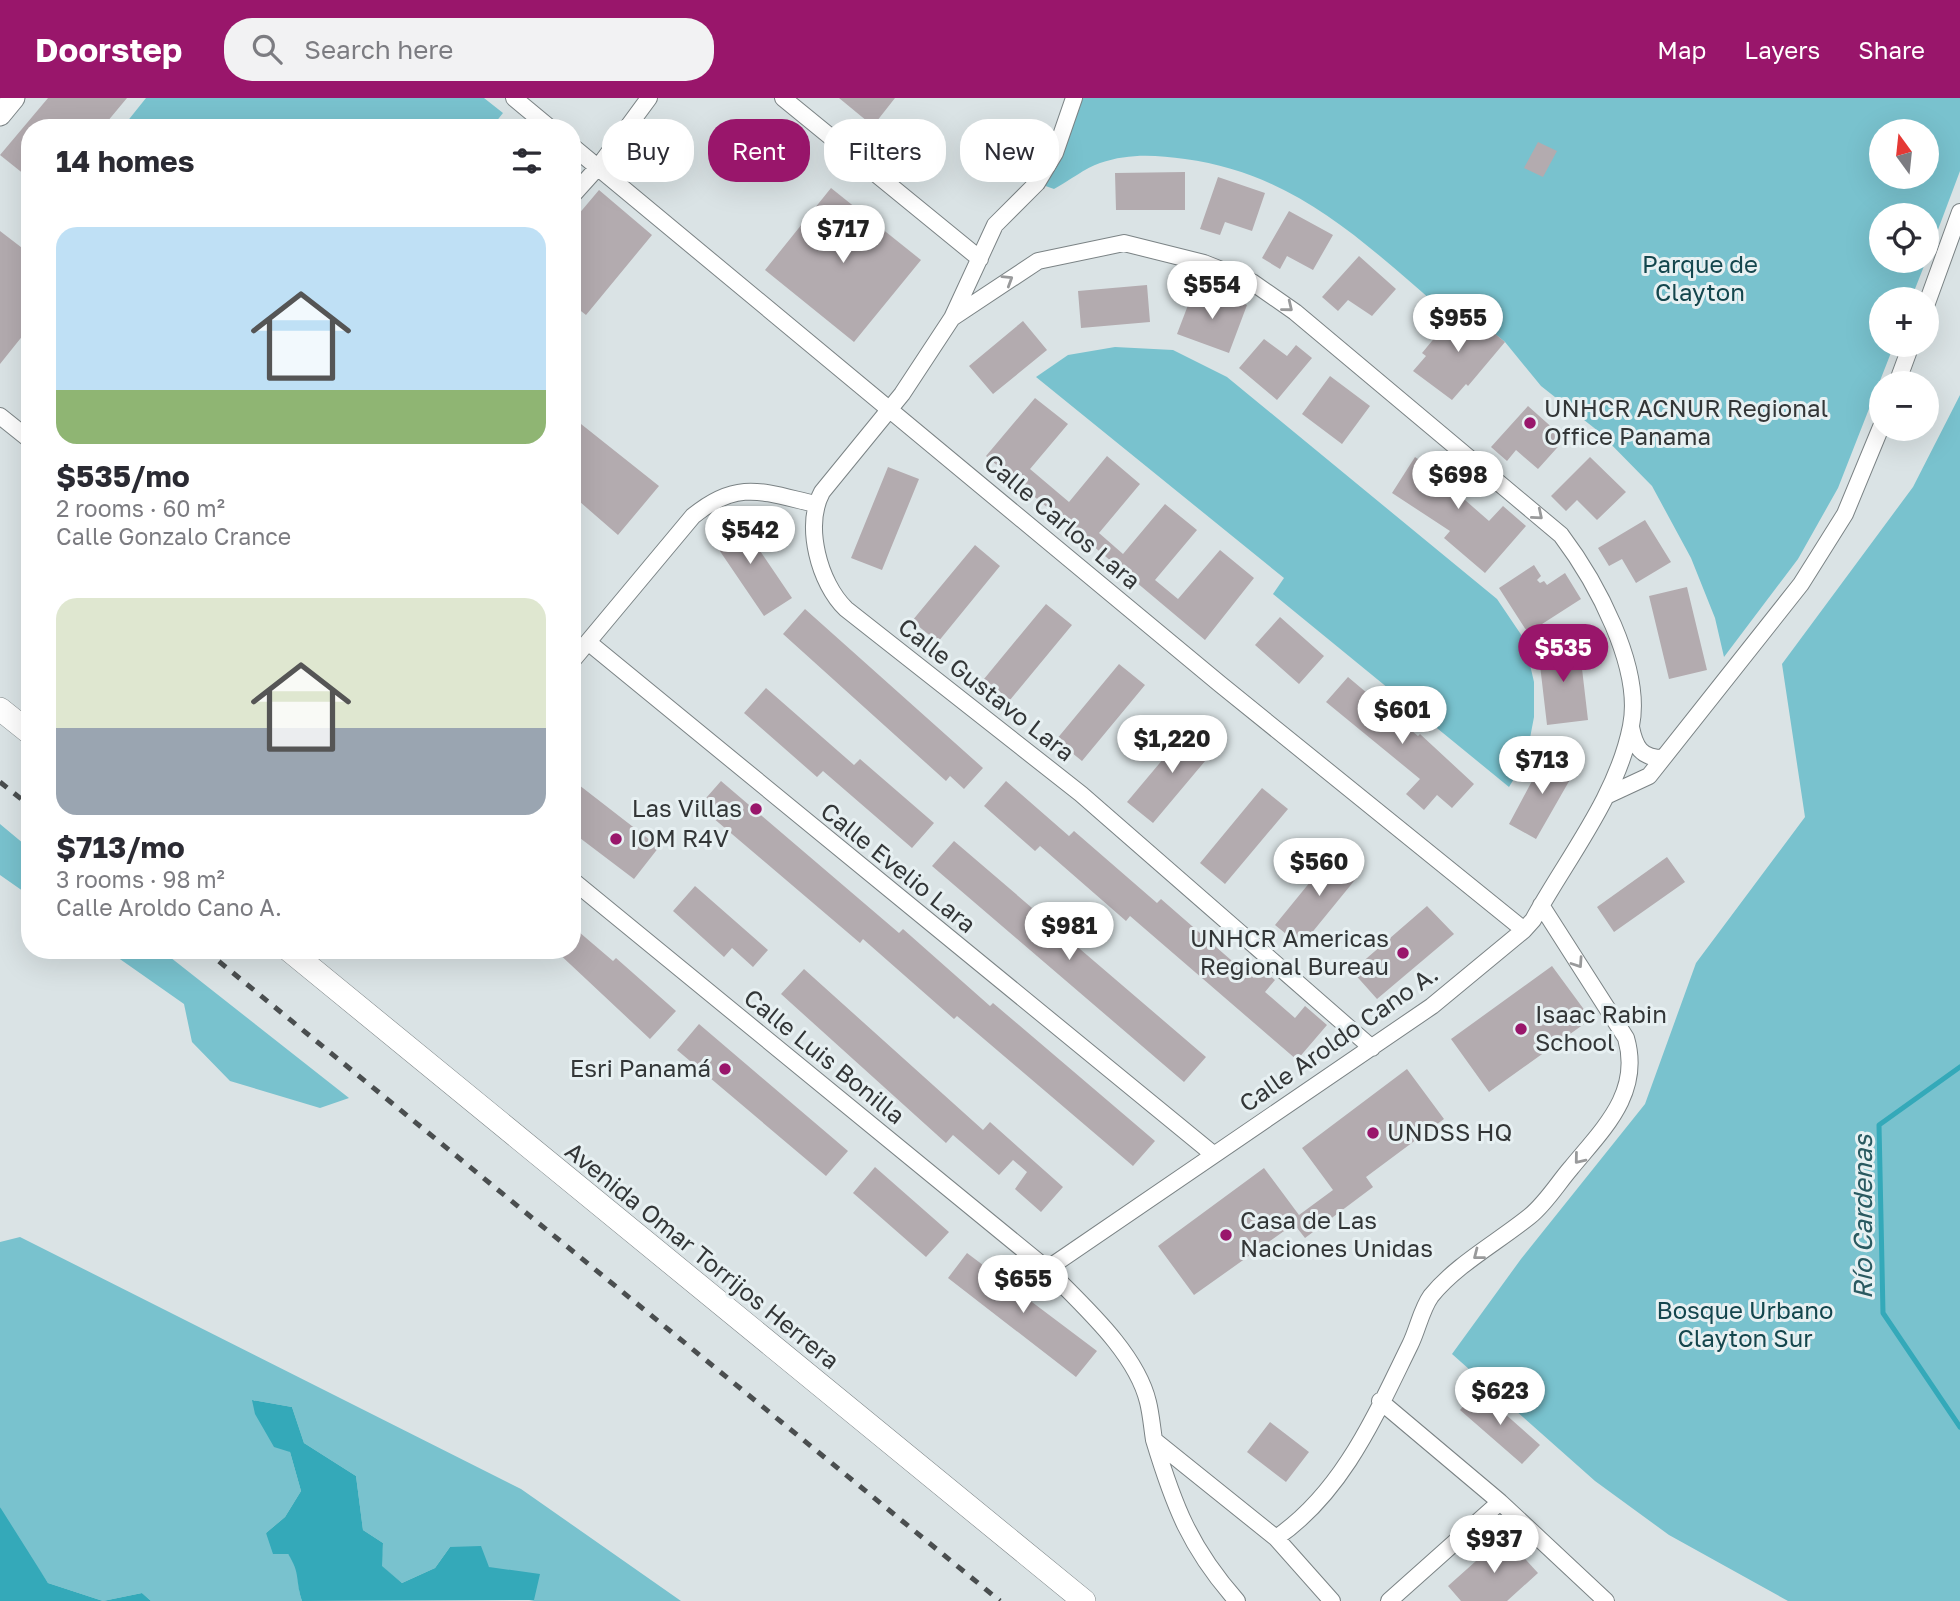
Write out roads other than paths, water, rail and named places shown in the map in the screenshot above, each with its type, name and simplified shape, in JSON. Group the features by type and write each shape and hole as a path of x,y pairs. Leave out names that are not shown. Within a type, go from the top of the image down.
{"main road":[{"path":"0,709 21,726"},
{"name":"Avenida Omar Torrijos Herrera","path":"300,959 1084,1601"}],"street":[{"path":"0,115 14,98"},
{"path":"514,98 539,119"},
{"path":"581,186 649,98"},
{"path":"783,98 980,259"},
{"path":"581,650 693,516 711,501 727,493 755,490 815,504 837,471 890,408 952,317 995,225 1037,183 1055,153 1074,98"},
{"name":"Calle Carlos Lara","path":"581,153 1220,684 1524,930"},
{"path":"1933,287 1960,212"},
{"path":"952,317 1038,261 1124,243 1204,263 1252,282 1296,312 1561,535 1586,568 1621,647 1629,680 1634,744 1643,754 1663,758"},
{"path":"0,416 21,433"},
{"path":"1606,796 1649,776 1801,584 1845,514 1875,441"},
{"name":"Calle Gustavo Lara","path":"815,504 815,530 822,569 832,593 846,609 1081,794 1372,1048"},
{"name":"Calle Evelio Lara","path":"588,642 1213,1154"},
{"name":"Calle Aroldo Cano A.","path":"1047,1269 1432,1006 1524,930 1606,796 1631,727"},
{"name":"Calle Luis Bonilla","path":"581,887 1047,1269 1112,1335 1148,1399 1154,1440 1175,1509 1214,1575 1237,1601"},
{"path":"1276,1538 1303,1519 1328,1491 1350,1460 1412,1342 1430,1297 1455,1274 1533,1214 1619,1110 1628,1087 1629,1050 1621,1027 1541,905"},
{"path":"1380,1401 1500,1502 1606,1601"},
{"path":"1154,1440 1276,1538 1332,1601"},
{"path":"1389,1601 1500,1502"}],"waterway":[{"name":"Río Cardenas","path":"1960,1067 1879,1125 1883,1313 1960,1427"}],"railway":[{"path":"0,782 21,799"},
{"path":"216,959 1000,1601"}],"place":[{"name":"UNHCR ACNUR Regional Office Panama","path":"1530,423"},
{"name":"Las Villas","path":"756,809"},
{"name":"IOM R4V","path":"616,839"},
{"name":"UNHCR Americas Regional Bureau","path":"1403,953"},
{"name":"Isaac Rabin School","path":"1521,1029"},
{"name":"Esri Panamá","path":"725,1069"},
{"name":"UNDSS HQ","path":"1373,1133"},
{"name":"Casa de Las Naciones Unidas","path":"1226,1235"}],"park label":[{"name":"Parque de Clayton","path":"1700,279"},
{"name":"Bosque Urbano Clayton Sur","path":"1745,1325"}]}
